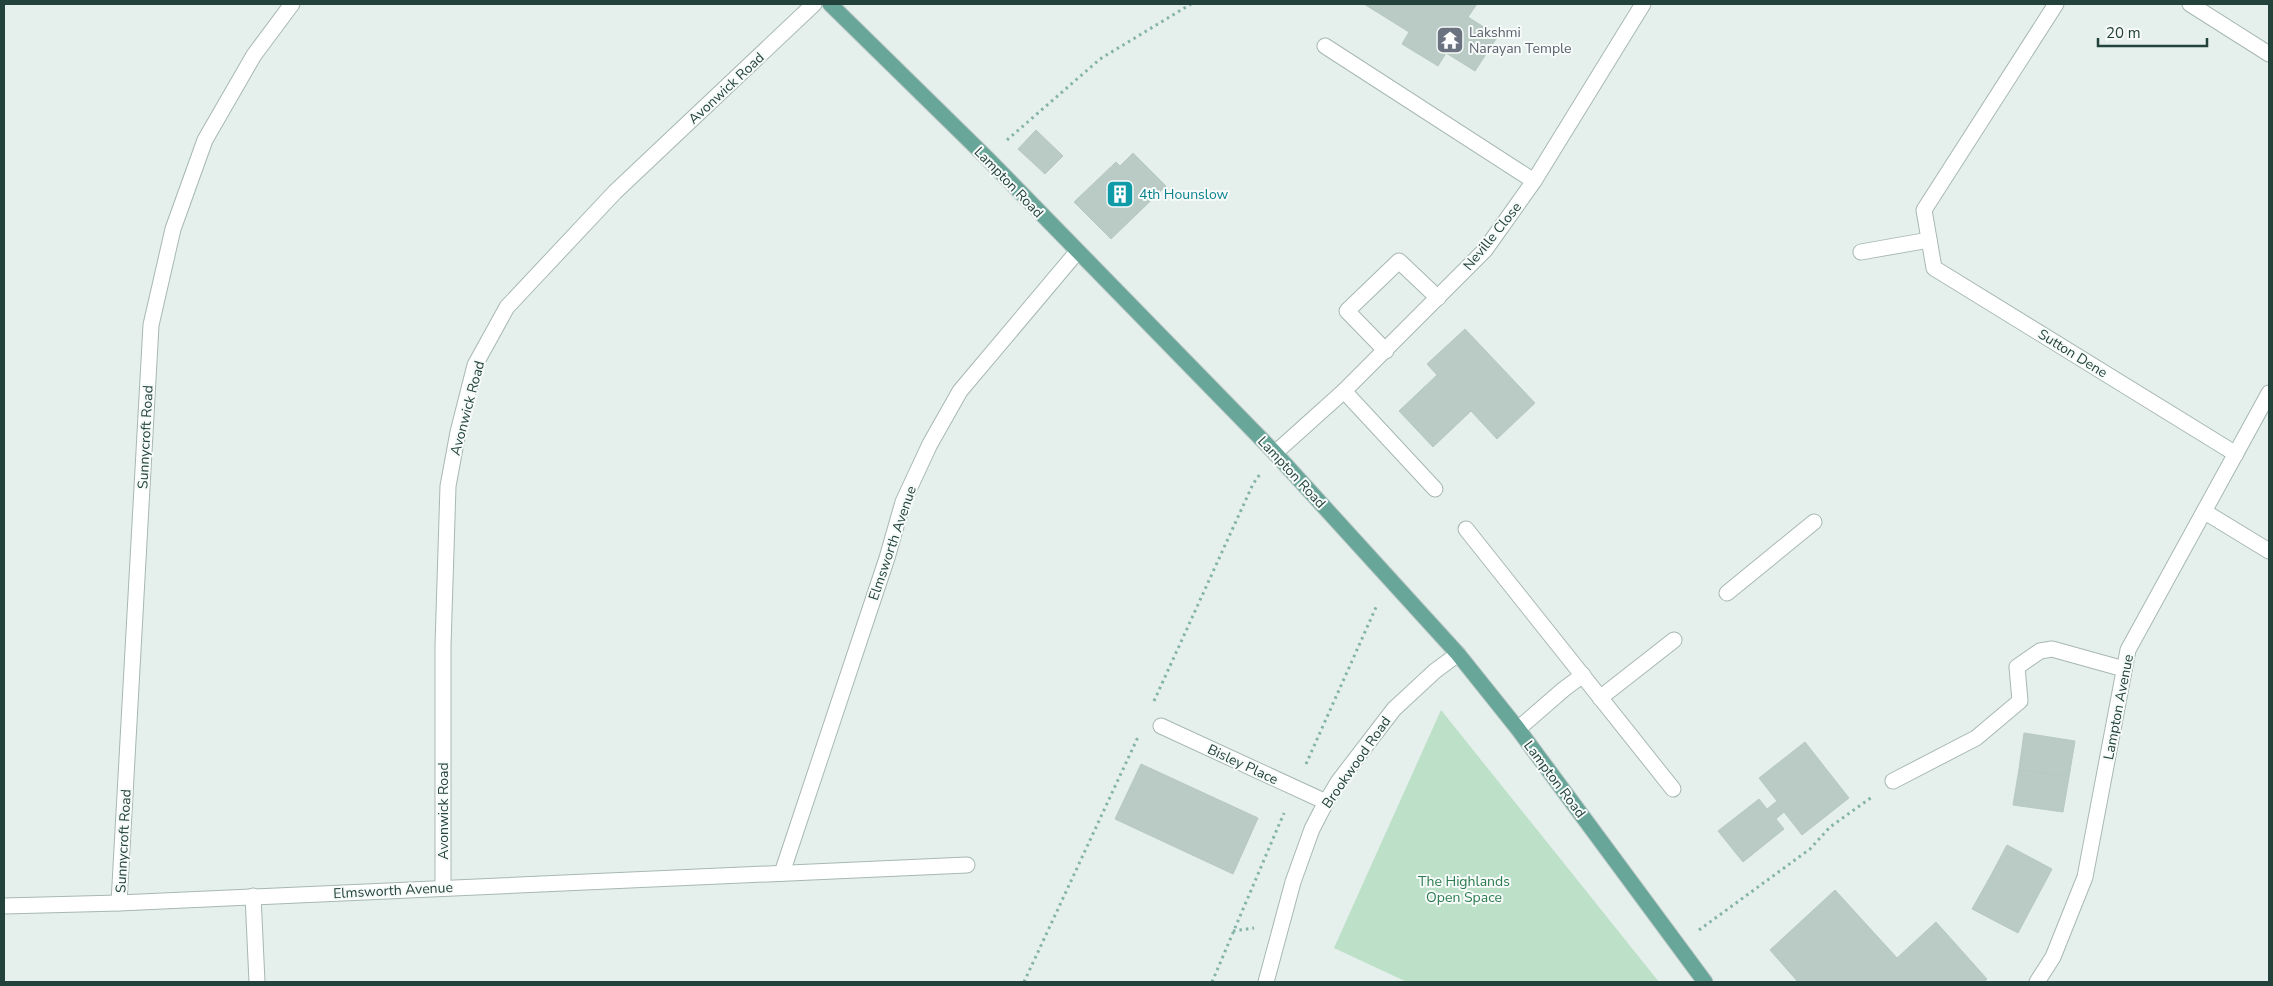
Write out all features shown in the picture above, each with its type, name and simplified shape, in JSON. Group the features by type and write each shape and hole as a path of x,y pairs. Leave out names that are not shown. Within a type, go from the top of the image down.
{"main road":[{"name":"Lampton Road","path":"830,4 987,158 1275,453 1458,654 1518,729 1706,982"}],"street":[{"name":"Sunnycroft Road","path":"119,903 151,325 173,228 204,140 254,55 292,4"},
{"name":"Avonwick Road","path":"443,887 443,646 448,486 458,432 475,365 507,307 615,192 814,4"},
{"name":"Neville Close","path":"1275,453 1344,392 1484,250 1534,181 1643,4"},
{"name":"Sutton Dene","path":"2056,4 1924,210 1934,268 2236,454"},
{"path":"2190,4 2269,54"},
{"path":"1325,46 1534,181"},
{"path":"1861,252 1929,240"},
{"name":"Elmsworth Avenue","path":"782,873 903,502 930,444 960,391 1077,252"},
{"path":"1386,351 1347,311 1399,261 1438,298"},
{"path":"1344,392 1435,490"},
{"name":"Lampton Avenue","path":"2037,982 2053,957 2086,877 2128,650 2269,394"},
{"path":"2205,512 2269,550"},
{"path":"1728,593 1814,522"},
{"path":"1466,529 1674,789"},
{"path":"1600,698 1674,640"},
{"path":"1893,781 1976,738 2020,701 2017,667 2040,651 2052,649 2124,669"},
{"name":"Brookwood Road","path":"1266,982 1292,882 1312,829 1326,802 1338,782 1394,709 1435,671 1458,654"},
{"path":"1518,729 1583,675"},
{"name":"Bisley Place","path":"1161,726 1326,802"},
{"name":"Elmsworth Avenue","path":"4,906 119,903 443,887 966,866"},
{"path":"253,896 257,982"}],"path":[{"path":"987,158 1100,59 1191,4"},
{"path":"1678,946 1810,848 1830,827 1893,781"}],"green space":[{"name":"The Highlands Open Space","path":"1441,710 1659,982 1407,982 1334,948"}],"building":[{"name":"Lakshmi Narayan Temple","path":"1364,4 1477,4 1468,17 1498,36 1475,71 1446,53 1438,66 1402,44 1409,32"},
{"path":"1036,130 1063,156 1045,174 1018,149"},
{"name":"4th Hounslow","path":"1133,153 1166,186 1111,239 1074,202 1116,162 1120,166"},
{"path":"1465,329 1535,403 1497,439 1471,411 1433,447 1399,411 1437,375 1427,364"},
{"path":"2024,733 2075,741 2069,777 2019,769"},
{"path":"1805,742 1849,798 1802,835 1784,812 1776,819 1784,829 1743,862 1718,831 1759,799 1767,809 1777,801 1759,778"},
{"path":"1141,764 1258,818 1233,874 1115,819"},
{"path":"2019,769 2069,777 2063,812 2013,805"},
{"path":"2007,845 2052,869 2035,901 1990,877"},
{"path":"1990,877 2035,901 2018,933 1972,909"},
{"path":"1835,890 1897,958 1936,922 1987,979 1984,982 1798,982 1770,950"}],"place":[{"name":"Lakshmi Narayan Temple","path":"1450,40"},
{"name":"4th Hounslow","path":"1120,194"}]}
